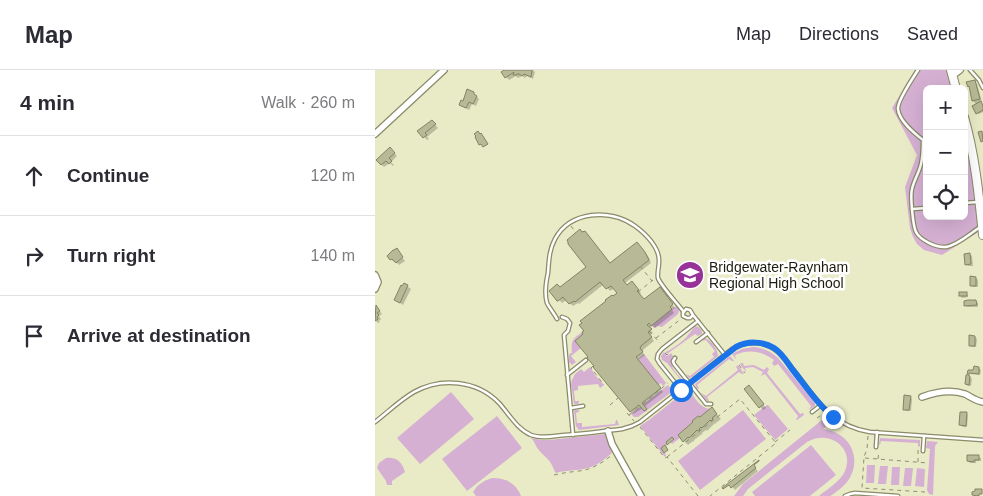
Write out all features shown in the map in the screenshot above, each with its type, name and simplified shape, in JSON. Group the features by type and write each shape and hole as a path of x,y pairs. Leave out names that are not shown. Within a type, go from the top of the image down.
{"street":[{"path":"375,134 444,70"},
{"path":"952,73 961,70"},
{"path":"968,139 983,235"},
{"path":"375,275 378,282 375,289"},
{"path":"922,397 939,392 954,392 983,402"},
{"path":"609,431 616,452 641,496"}],"lane":[{"path":"918,70 897,108 907,127 923,140 921,164 912,189 912,209 916,233 920,238 931,244 943,247 955,244 982,226"},
{"path":"970,70 983,88"},
{"path":"968,203 979,202"},
{"path":"912,209 923,208"},
{"path":"557,319 547,302 545,294 552,244 561,230 569,223 586,216 599,215 618,218 630,223 642,232 657,250 659,261 658,276 662,284 683,311 685,318 690,318 693,315"},
{"path":"683,311 686,309 691,311 725,355"},
{"path":"562,317 570,323 568,331 563,335 573,434"},
{"path":"681,390 659,364 657,354 698,321"},
{"path":"696,342 707,333"},
{"path":"375,422 421,388 434,384 454,382 472,386 489,395 499,403 519,426 530,434 544,437 629,428 637,424 736,347 747,343 772,347 781,354 821,405 833,417 847,425 864,431 983,440"},
{"path":"675,358 673,362 689,384 706,404 711,404"},
{"path":"567,374 586,360"},
{"path":"682,374 685,371"},
{"path":"812,412 821,405"},
{"path":"571,408 583,406"},
{"path":"877,432 877,447"},
{"path":"923,450 924,436"},
{"path":"845,496 855,493 898,496"}],"path":[{"path":"569,223 576,233"},
{"path":"640,266 652,281"},
{"path":"638,292 658,276"},
{"path":"656,338 681,318"},
{"path":"649,331 660,343"},
{"path":"664,352 667,355 670,352"},
{"path":"739,365 745,373"},
{"path":"593,366 591,368 604,384"},
{"path":"643,404 668,383"},
{"path":"610,405 618,398"},
{"path":"667,457 740,398 775,442"},
{"path":"629,415 640,406"},
{"path":"627,413 634,420"},
{"path":"817,418 823,414"},
{"path":"640,427 698,496"},
{"path":"710,496 790,430"},
{"path":"868,436 862,488 925,492"},
{"path":"877,447 878,459"},
{"path":"918,450 918,462"},
{"path":"554,475 593,468 616,452"},
{"path":"864,458 928,463"}],"shaded area":[{"path":"915,70 947,70 950,85 923,85 923,220 968,220 968,143 980,231 942,255 924,250 913,237 910,228 905,187 917,155 892,108"},
{"path":"677,305 680,308 678,314 662,327 654,328 652,325"},
{"path":"696,326 701,330 702,334 698,336 695,334 667,354 665,352 681,342"},
{"path":"582,332 583,334 575,341 581,348 571,356 576,362 572,365 569,362 569,356 572,353 572,343"},
{"path":"705,338 714,346 718,356 689,378 686,374 690,376 714,357 712,354 715,351 706,340 702,341"},
{"path":"753,347 773,353 815,403 815,406 809,410 811,406 778,364 774,366 772,363 774,360 760,353 740,353 735,355 736,359 732,354 742,349"},
{"path":"664,352 667,356 671,353 673,356 672,367 684,383 667,363 662,360 661,356"},
{"path":"644,354 666,383 663,386 661,383 658,385 638,359"},
{"path":"730,356 734,361 729,359 697,385 699,388 697,389 695,384"},
{"path":"741,363 744,366 754,365 764,370 767,367 769,369 767,373 800,414 803,413 804,415 796,420 798,416 765,374 761,376 763,372 753,367 745,368 746,372"},
{"path":"738,365 744,374 739,372 707,397 708,402 701,393 706,396 738,370 736,367"},
{"path":"590,367 604,385 600,388 598,384 578,386 578,390 574,391 575,401 579,402 574,404 572,380 581,369 584,372"},
{"path":"668,385 673,391 638,417 634,417 631,414"},
{"path":"688,391 701,405 710,409 692,421 678,435 680,438 672,444 670,442 674,439 672,437 666,442 667,444 661,448 666,455 665,457 640,426"},
{"path":"451,392 474,419 420,464 397,438"},
{"path":"767,405 788,429 775,440 754,415"},
{"path":"575,410 580,411 576,413 577,423 582,423 582,427 615,424 616,420 619,425 579,430 576,426"},
{"path":"743,410 766,439 700,490 678,461"},
{"path":"497,416 522,448 467,491 442,459"},
{"path":"822,420 827,426 823,429 843,437 853,453 853,472 840,489 830,496 819,496 840,479 845,471 847,462 843,448 838,443 831,439 823,438 807,442 748,489 743,496 734,496 743,484"},
{"path":"605,434 612,453 606,458 588,468 556,473 550,461 538,449 531,438 549,440"},
{"path":"880,438 920,440 920,446 918,447 918,443 881,441 880,445"},
{"path":"927,441 938,442 935,446 933,495 929,494 927,490 930,449 926,448"},
{"path":"811,445 836,475 810,496 755,496 752,492"},
{"path":"386,458 393,458 399,461 405,472 392,481 392,485 387,485 377,468 379,463"},
{"path":"867,465 875,465 874,483 866,483"},
{"path":"880,466 888,466 886,484 878,484"},
{"path":"892,467 900,467 899,485 891,485"},
{"path":"905,468 913,468 911,486 903,486"},
{"path":"917,468 925,469 924,487 915,486"},
{"path":"492,478 510,482 521,496 476,496 473,492 477,487"}],"building":[{"path":"504,70 532,70 531,77 524,74 522,76 519,74 513,75 514,72 505,78 501,72"},
{"path":"975,80 980,99 972,101 969,86 966,82"},
{"path":"467,89 474,92 477,96 473,104 469,102 466,108 459,105 461,100 463,101"},
{"path":"981,101 983,110 976,114 972,106"},
{"path":"432,120 436,124 425,133 427,135 423,138 417,131"},
{"path":"478,131 488,144 483,147 481,144 479,145 474,134"},
{"path":"982,131 983,141 981,142 978,132"},
{"path":"390,147 395,153 389,158 392,161 389,164 386,161 381,165 376,160"},
{"path":"580,229 582,232 585,231 610,263 637,242 649,260 623,280 627,285 632,281 644,299 660,287 673,304 670,307 672,309 651,326 649,323 647,325 652,329 648,332 652,337 641,346 640,348 643,352 636,357 661,388 642,403 647,409 644,411 639,405 630,412 593,367 588,357 575,341 584,331 579,325 582,323 580,321 605,300 617,293 611,286 606,289 600,282 575,302 569,304 563,297 557,301 549,291 557,284 560,287 586,267 567,240"},
{"path":"397,248 403,257 396,263 387,256"},
{"path":"970,253 971,264 965,265 964,254"},
{"path":"970,276 976,277 976,286 970,286"},
{"path":"404,283 408,285 400,303 394,300 401,285"},
{"path":"959,292 967,292 967,296 959,296"},
{"path":"976,300 977,305 964,306 964,301"},
{"path":"376,305 380,311 377,313 379,315 378,319 375,321"},
{"path":"969,335 975,336 975,346 969,346"},
{"path":"974,366 979,367 979,374 969,373 969,385 965,384 968,370 973,370"},
{"path":"749,385 764,404 759,408 744,389"},
{"path":"904,395 911,396 909,410 903,410"},
{"path":"712,407 717,414 713,419 683,442 678,435 698,416 700,417"},
{"path":"960,412 967,412 966,426 959,425"},
{"path":"672,437 674,439 667,445 666,442"},
{"path":"665,445 668,450 664,453 661,448"},
{"path":"967,455 979,455 979,460 974,460 974,462 967,461"},
{"path":"759,460 754,465 756,468 731,488 729,485 722,488"},
{"path":"975,489 982,489 982,494 979,494 979,496 972,495"}],"place":[{"name":"Bridgewater-Raynham Regional High School","path":"690,275"}],"route":[{"path":"681,390 739,345 747,343 760,344 772,347 781,354 817,400 833,417"}]}
